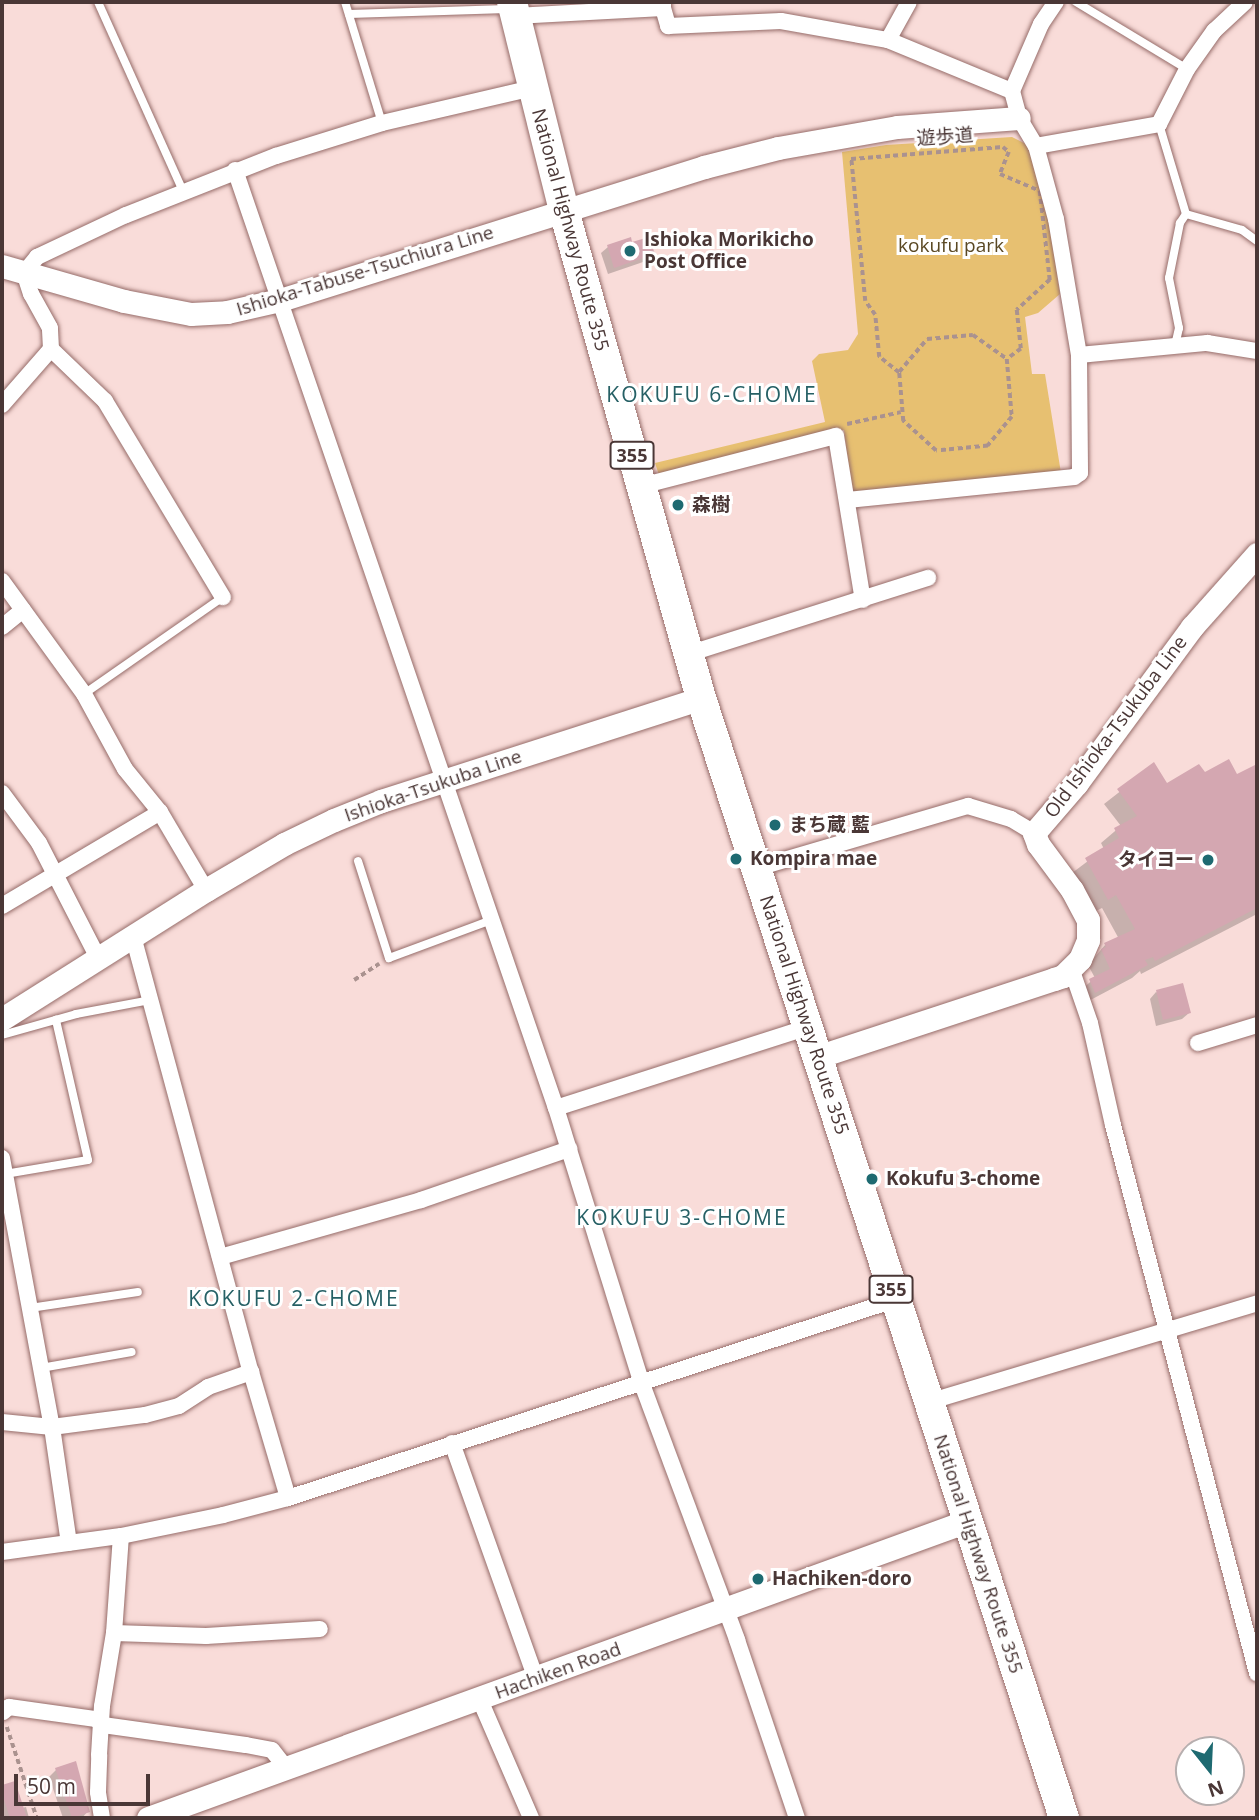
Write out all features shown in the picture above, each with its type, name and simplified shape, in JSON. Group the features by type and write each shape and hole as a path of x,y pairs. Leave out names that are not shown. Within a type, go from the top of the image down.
{"highway":[{"name":"National Highway Route 355","path":"514,9 531,88 564,211 701,698 1064,1818"}],"main road":[{"name":"Ishioka-Tabuse-Tsuchiura Line","path":"2,266 124,301 191,314 227,312 280,300 704,167 836,135 897,127 1019,118"},
{"name":"Old Ishioka-Tsukuba Line","path":"1071,968 1088,940 1088,920 1072,890 1038,844 1034,833 1077,783 1192,627 1257,554"},
{"name":"Ishioka-Tsukuba Line","path":"2,1019 206,890 284,844 334,820 701,698"},
{"path":"817,1057 1054,979 1071,968"},
{"name":"Hachiken Road","path":"148,1818 480,1700 967,1521"}],"street":[{"path":"888,40 909,2"},
{"path":"848,500 1077,475 1082,468 1079,355 1055,219 1036,146 1019,118 1012,91 1041,24 1056,2"},
{"path":"1036,146 1158,124 1187,69 1214,31 1245,2"},
{"path":"514,9 663,5 668,26 781,21 888,40 1012,91"},
{"path":"223,597 104,401 51,349 50,328 31,294 24,273 37,257 235,170 382,123 531,88"},
{"path":"235,170 556,1108 642,1384 725,1609 797,1818"},
{"path":"1079,355 1207,343 1257,351"},
{"path":"2,405 51,349"},
{"path":"641,486 836,436 863,600"},
{"path":"688,654 928,578"},
{"path":"2,581 84,694 125,769 160,812 206,890"},
{"path":"2,627 23,610"},
{"path":"2,793 39,843 98,958"},
{"path":"757,869 968,806 1012,819 1034,833"},
{"path":"2,906 160,812"},
{"path":"133,936 251,1373 288,1498"},
{"path":"1071,968 1090,1023 1166,1329 1257,1673"},
{"path":"1198,1043 1257,1025"},
{"path":"556,1108 808,1027"},
{"path":"220,1257 421,1200 569,1149"},
{"path":"2,1158 3,1175 52,1427 69,1543"},
{"path":"2,1552 121,1536 223,1515 288,1498 894,1300"},
{"path":"928,1402 1257,1303"},
{"path":"2,1422 52,1427 145,1415 179,1406 208,1387 251,1373"},
{"path":"452,1443 536,1679"},
{"path":"102,1818 98,1793 102,1706 114,1633 121,1536"},
{"path":"114,1633 206,1636 320,1629"},
{"path":"480,1700 531,1818"},
{"path":"3,1712 9,1707 96,1719 103,1725 272,1750 287,1769"}],"lane":[{"path":"98,2 183,191"},
{"path":"345,2 382,123"},
{"path":"1076,2 1187,69"},
{"path":"349,14 514,9"},
{"path":"1158,124 1186,214"},
{"path":"1186,214 1242,230 1257,241"},
{"path":"1175,345 1180,328 1169,278 1180,223 1186,214"},
{"path":"84,694 223,597"},
{"path":"358,861 389,958 492,920"},
{"path":"2,1035 56,1020 150,1000"},
{"path":"3,1175 88,1160 56,1020"},
{"path":"30,1308 138,1292"},
{"path":"41,1368 132,1352"}],"path":[{"name":"遊歩道","path":"1003,147 1009,152 1000,174 1040,191 1050,280 1017,310 1021,349 1007,359 1012,417 988,446 936,451 902,421 899,373 879,357 875,315 865,301 851,159 1003,147"},
{"path":"899,373 927,339 973,335 1007,359"},
{"path":"354,980 389,958"},
{"path":"3,1712 37,1818"}],"green space":[{"name":"kokufu park","path":"1012,137 1028,145 1045,195 1060,294 1038,313 1025,317 1032,374 1045,374 1061,473 852,492 844,430 659,475 655,463 825,422 812,361 819,354 848,350 858,334 842,152 886,145"}],"building":[{"path":"631,237 632,242 649,237 655,254 614,268 607,245"},
{"path":"1229,759 1237,774 1257,764 1257,908 1155,961 1153,957 1145,960 1148,965 1095,993 1089,979 1110,969 1101,949 1106,947 1104,943 1135,929 1116,895 1108,900 1085,858 1119,838 1114,828 1137,816 1117,789 1154,762 1167,783 1199,764 1205,772"},
{"path":"1183,983 1191,1013 1163,1020 1156,990"},
{"path":"76,1761 90,1812 72,1818 55,1768"},
{"path":"15,1781 27,1818 10,1818 2,1794 2,1785"}],"place":[{"name":"Ishioka Morikicho Post Office","path":"630,251"},
{"name":"森樹","path":"678,505"},
{"name":"まち蔵 藍","path":"775,825"},
{"name":"Kompira mae","path":"736,859"},
{"name":"タイヨー","path":"1208,860"},
{"name":"Kokufu 3-chome","path":"872,1179"},
{"name":"Hachiken-doro","path":"758,1579"}],"district":[{"name":"KOKUFU 6-CHOME","path":"712,394"},
{"name":"KOKUFU 3-CHOME","path":"682,1217"},
{"name":"KOKUFU 2-CHOME","path":"294,1298"}]}
